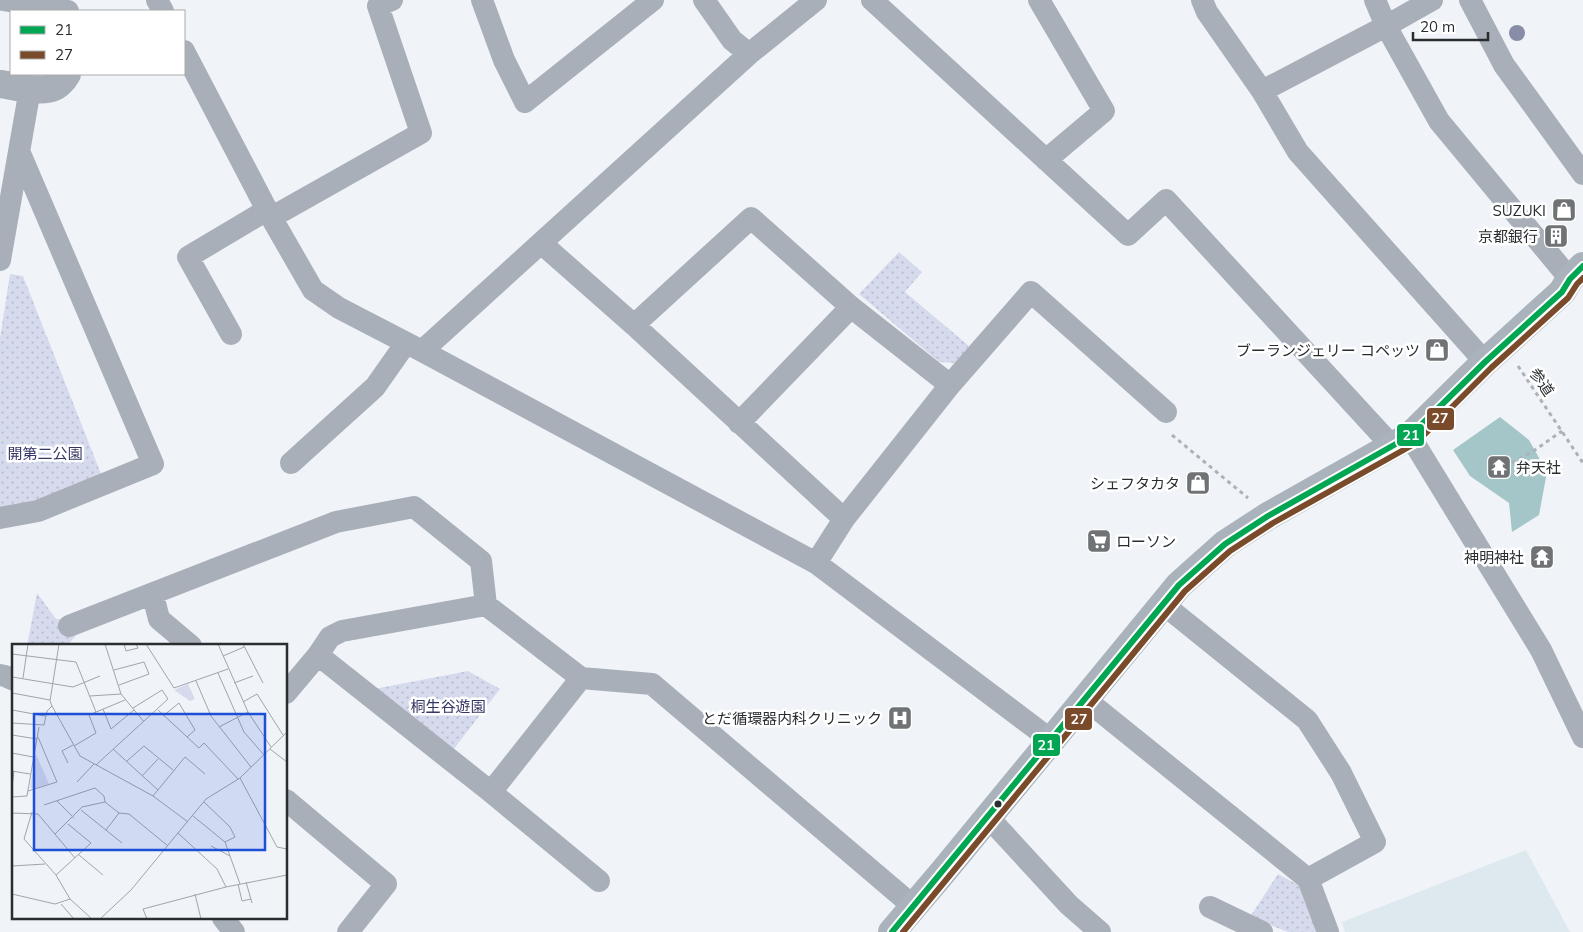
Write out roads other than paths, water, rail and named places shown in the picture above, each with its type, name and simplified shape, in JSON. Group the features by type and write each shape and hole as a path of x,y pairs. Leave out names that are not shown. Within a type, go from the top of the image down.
{"main road":[{"path":"892,932 1179,585 1225,544 1268,516 1401,441 1562,292 1577,273"}],"street":[{"path":"3,0 62,10"},
{"path":"231,334 188,257 420,133 378,6 392,0"},
{"path":"482,0 504,60 524,102 653,0"},
{"path":"704,0 732,40 749,54"},
{"path":"291,463 376,387 414,347 541,243 749,54 816,0"},
{"path":"1039,0 1104,111 1046,160"},
{"path":"1202,0 1207,12 1262,91 1298,152 1494,354"},
{"path":"1375,0 1386,26 1439,121 1577,273"},
{"path":"1262,91 1432,0"},
{"path":"1470,0 1504,65 1583,174"},
{"path":"884,4 1046,160 1128,235 1166,200 1401,441 1541,650 1583,737"},
{"path":"185,53 269,214 313,290 339,308 816,563 1051,740"},
{"path":"0,84 30,89 48,89 61,83 66,75"},
{"path":"0,260 12,164 30,89"},
{"path":"0,518 38,511 153,464 12,164"},
{"path":"634,325 751,218 851,307 950,385"},
{"path":"541,243 634,325 844,519"},
{"path":"816,563 844,519 950,385 1031,292 1166,412"},
{"path":"739,423 851,307"},
{"path":"69,626 153,595 336,522 414,507 481,561 486,605 581,678 652,684 913,906"},
{"path":"153,595 158,619 189,644"},
{"path":"1164,604 1307,720 1341,773 1375,842 1308,880"},
{"path":"288,690 318,655 330,637 342,631 486,605"},
{"path":"318,655 491,792 599,881"},
{"path":"0,675 12,679"},
{"path":"491,792 581,678"},
{"path":"1085,699 1308,880 1328,932"},
{"path":"288,802 386,884 348,932"},
{"path":"988,817 1069,904 1100,932"},
{"path":"1210,908 1262,932"},
{"path":"225,920 234,932"}],"place":[{"name":"SUZUKI","path":"1564,210"},
{"name":"京都銀行","path":"1556,236"},
{"name":"ブーランジェリー コペッツ","path":"1437,350"},
{"name":"弁天社","path":"1499,467"},
{"name":"シェフタカタ","path":"1198,483"},
{"name":"ローソン","path":"1099,541"},
{"name":"神明神社","path":"1542,557"},
{"name":"とだ循環器内科クリニック","path":"900,718"}],"park label":[{"name":"開第二公園","path":"45,453"},
{"name":"桐生谷遊園","path":"448,706"}]}
